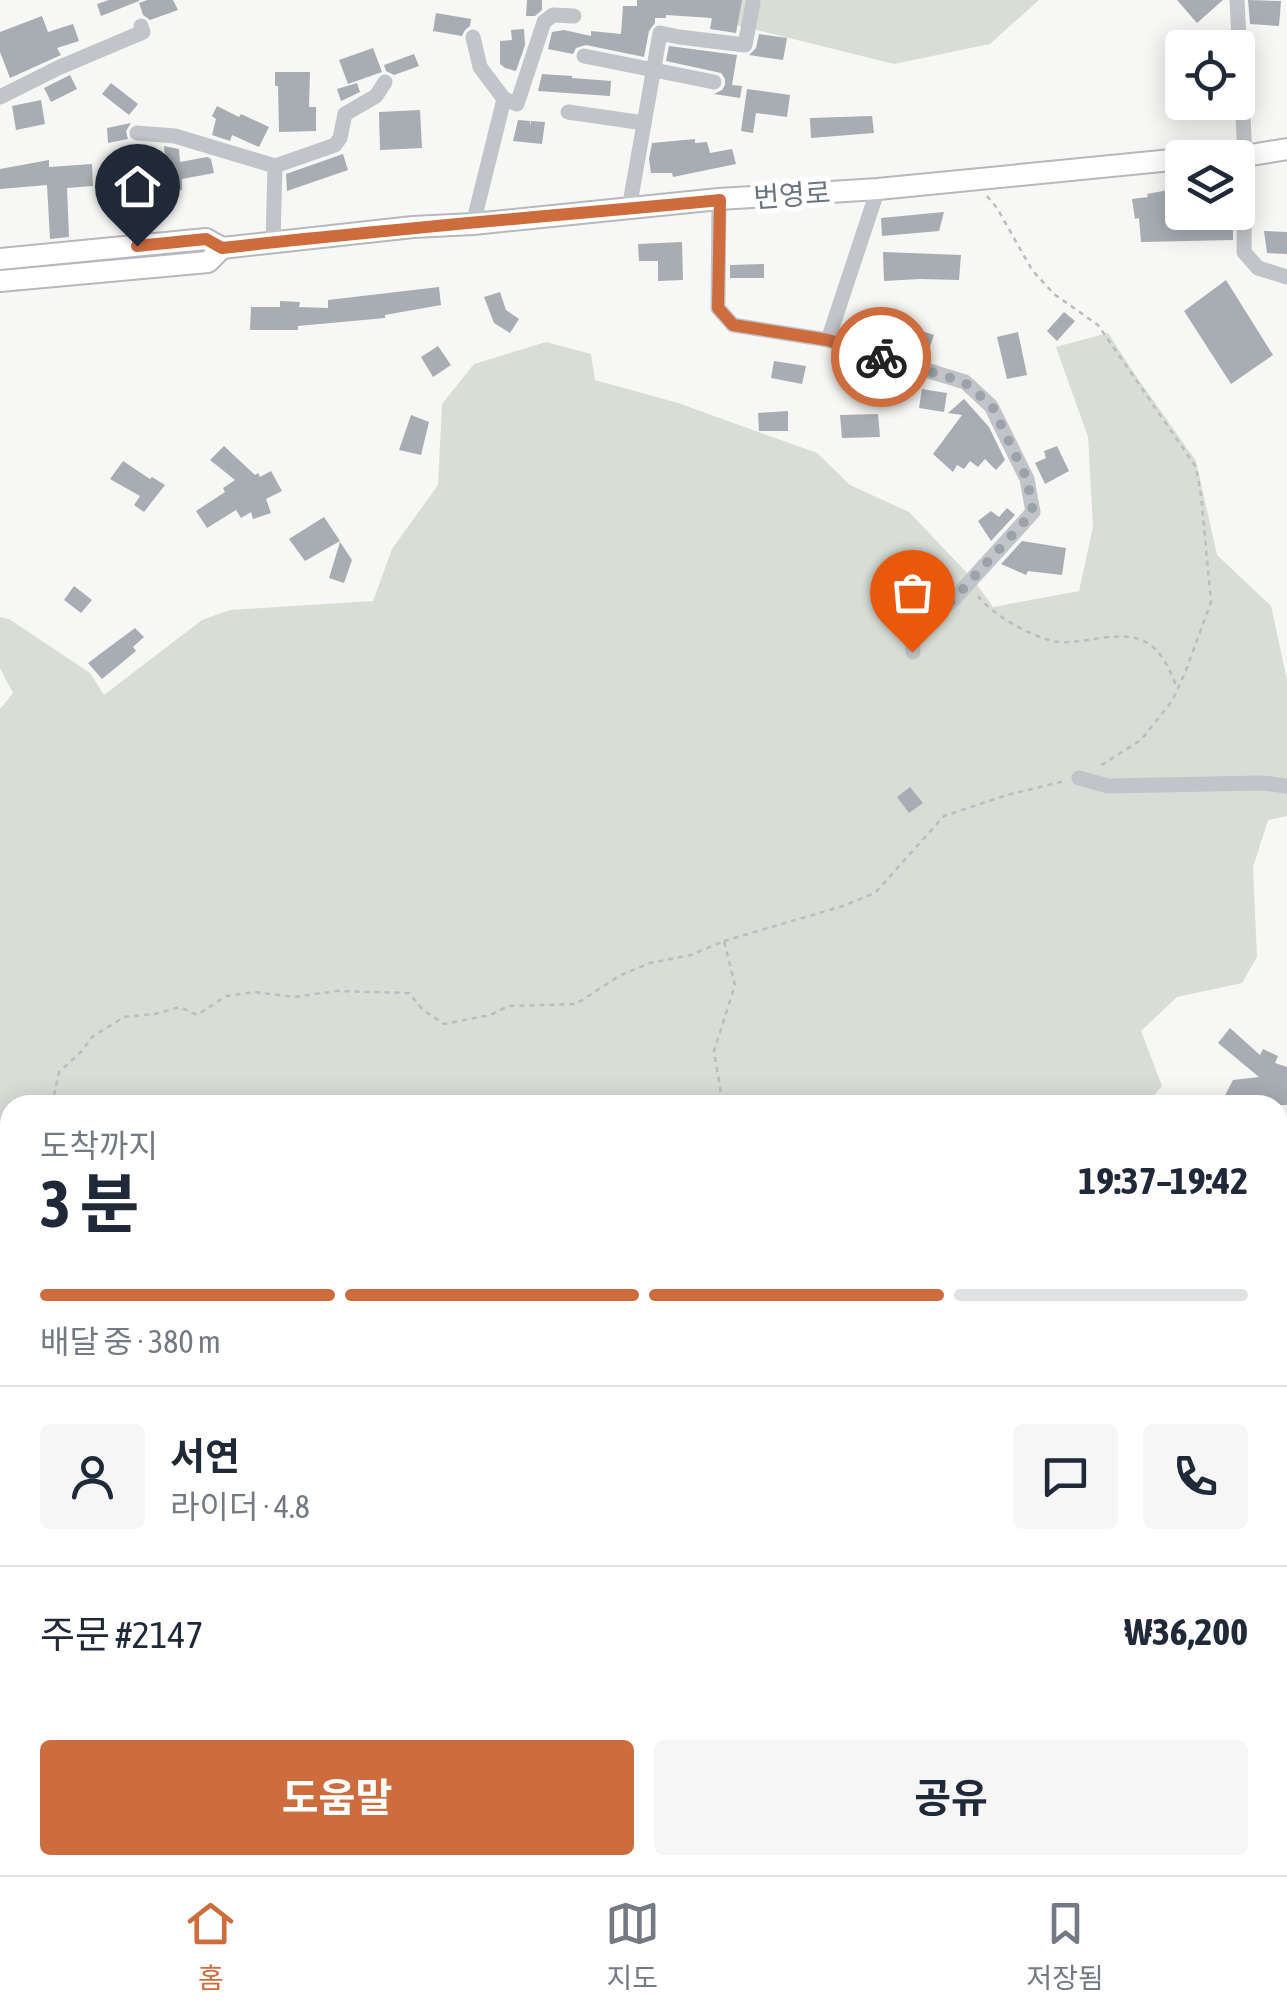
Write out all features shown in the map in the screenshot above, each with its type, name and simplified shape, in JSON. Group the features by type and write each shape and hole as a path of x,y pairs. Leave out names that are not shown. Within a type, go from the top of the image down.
{"main road":[{"path":"1255,154 1287,149"},
{"name":"번영로","path":"0,259 206,239 222,248 414,226 878,189 1165,160"},
{"name":"번영로","path":"0,281 208,262 222,248"}],"street":[{"path":"1237,0 1244,140"},
{"path":"629,209 660,33 744,45 754,4"},
{"path":"473,37 480,68 504,99 517,104 544,22 553,14 574,16"},
{"path":"0,98 143,32 141,26"},
{"path":"584,56 714,82"},
{"path":"137,133 177,128 275,166 334,145 340,138 346,114 376,96 385,82"},
{"path":"473,224 504,99"},
{"path":"568,112 644,123"},
{"path":"273,242 275,166"},
{"path":"828,340 878,189"},
{"path":"720,200 718,308 733,325 828,340 964,382 992,406 1027,479 1033,512 954,599 912,632 912,652"},
{"path":"1244,230 1244,252 1258,268 1287,277"},
{"path":"1079,778 1108,786 1287,786"}],"path":[{"path":"54,1095 58,1072 92,1037 124,1016 180,1007 197,1015 226,996 255,992 294,997 336,991 409,993 423,1010 444,1024 490,1015 509,1006 576,1004 619,976 650,963 691,955 875,893 944,816 1079,778 1141,740 1172,701 1211,602 1196,467 1098,325 1054,294 1032,270 997,208 974,179"},
{"path":"968,583 1006,622 1057,642 1125,635 1150,644 1167,662 1178,688"},
{"path":"721,1095 714,1050 735,985 724,942"}],"shaded area":[{"path":"637,0 1039,0 990,44 894,64"},
{"path":"1108,333 1196,461 1217,555 1271,606 1287,680 1287,816 1268,820 1253,867 1257,957 1242,983 1177,997 1141,1031 1162,1086 1154,1095 0,1095 0,709 13,693 0,668 0,617 9,619 90,673 104,695 202,620 230,610 373,601 392,549 438,485 442,404 474,364 546,342 591,354 595,380 678,403 817,453 850,485 909,512 972,578 993,607 1079,591 1093,527 1088,437 1056,347"}],"building":[{"path":"109,0 139,1 101,16 97,4"},
{"path":"173,0 178,10 150,20 143,15 139,3"},
{"path":"527,0 542,0 542,10 535,16 526,16"},
{"path":"637,0 742,0 736,33 710,29 712,18 655,18 644,57 586,45 576,48 573,54 548,49 552,32 621,34 623,6 637,6"},
{"path":"1177,0 1223,0 1197,23"},
{"path":"1248,0 1281,1 1279,26 1250,24"},
{"path":"436,13 471,19 470,26 462,36 433,31"},
{"path":"42,16 48,32 73,24 79,41 57,48 61,55 10,78 0,52 0,32"},
{"path":"524,29 525,45 516,71 505,68 500,64 500,41 512,40 511,30"},
{"path":"759,34 787,38 783,60 749,55 756,48"},
{"path":"669,46 737,55 732,85 742,86 740,98 714,94 725,85 721,73 666,61"},
{"path":"373,48 382,72 348,84 339,60"},
{"path":"414,54 419,66 394,75 386,71 384,65"},
{"path":"275,72 310,72 309,107 316,107 316,131 279,132"},
{"path":"542,74 611,81 610,96 538,91"},
{"path":"70,75 77,89 51,102 44,88"},
{"path":"111,83 138,104 129,115 102,94"},
{"path":"357,83 360,92 341,101 337,89"},
{"path":"747,89 790,95 787,117 756,113 753,133 741,131"},
{"path":"41,100 45,124 16,130 12,106"},
{"path":"217,106 269,127 259,147 232,135 230,141 212,135 216,119 212,116"},
{"path":"420,110 422,148 380,150 379,112"},
{"path":"872,116 874,133 811,138 810,118"},
{"path":"518,120 530,121 530,126 531,121 545,122 542,144 513,141"},
{"path":"131,123 126,131 128,139 108,143 107,128"},
{"path":"695,139 695,143 707,142 710,153 732,149 736,164 673,177 672,173 651,173 652,143"},
{"path":"164,146 179,149 180,162 211,159 214,173 182,179 182,190 168,191"},
{"path":"343,154 348,170 287,191 286,174"},
{"path":"49,160 49,167 92,164 93,186 67,188 69,237 50,239 47,185 0,189 0,169"},
{"path":"1165,191 1165,230 1233,230 1233,240 1141,242 1132,199 1148,197 1147,194"},
{"path":"944,212 939,231 882,236 881,218"},
{"path":"1264,231 1287,232 1287,254 1267,253"},
{"path":"682,242 683,280 658,281 658,261 639,261 638,244"},
{"path":"883,252 961,255 959,280 884,281"},
{"path":"764,264 764,278 730,278 730,265"},
{"path":"1226,280 1273,355 1231,384 1184,311"},
{"path":"439,287 441,305 385,318 298,326 298,330 250,330 251,307 280,307 280,301 300,302 299,307 328,308 328,300"},
{"path":"500,292 506,310 519,319 510,333 494,323 484,297"},
{"path":"1064,312 1075,321 1057,341 1047,331"},
{"path":"857,326 918,344 922,331 934,335 926,358 853,336"},
{"path":"1018,332 1027,375 1007,379 997,337"},
{"path":"438,346 451,365 433,377 421,357"},
{"path":"774,361 806,366 802,384 771,378"},
{"path":"922,389 947,393 944,412 919,408"},
{"path":"964,399 989,427 1005,460 996,470 985,459 978,467 970,461 964,469 957,465 953,472 933,454 962,415 948,413"},
{"path":"788,411 788,431 759,431 758,413"},
{"path":"878,414 880,437 842,438 840,415"},
{"path":"411,415 429,422 421,455 399,450"},
{"path":"224,446 255,475 260,477 271,471 282,491 266,499 271,513 253,519 251,512 241,518 236,510 207,528 196,511 225,492 223,488 235,480 210,460"},
{"path":"1057,446 1069,471 1045,484 1035,463 1046,458 1044,451"},
{"path":"123,461 165,485 144,512 134,505 140,496 110,479"},
{"path":"1007,508 1015,515 991,541 978,521 991,511 999,517"},
{"path":"324,517 340,541 305,561 289,539"},
{"path":"1022,541 1066,548 1062,575 1028,571 1026,575 1001,564"},
{"path":"340,542 352,560 344,583 329,578"},
{"path":"74,586 92,600 81,613 64,600"},
{"path":"135,628 144,637 133,647 136,651 102,679 88,663"},
{"path":"910,787 923,803 909,813 897,797"},
{"path":"1230,1028 1260,1055 1263,1049 1278,1056 1275,1063 1287,1067 1287,1095 1225,1095 1233,1080 1259,1077 1218,1043"}],"way so far":[{"path":"881,357 964,382 992,406 1027,479 1033,512 954,599 912,632 912,652"}],"route":[{"path":"137,246 206,239 222,248 414,226 473,224 720,200 718,308 733,325 828,340 881,357"}]}
